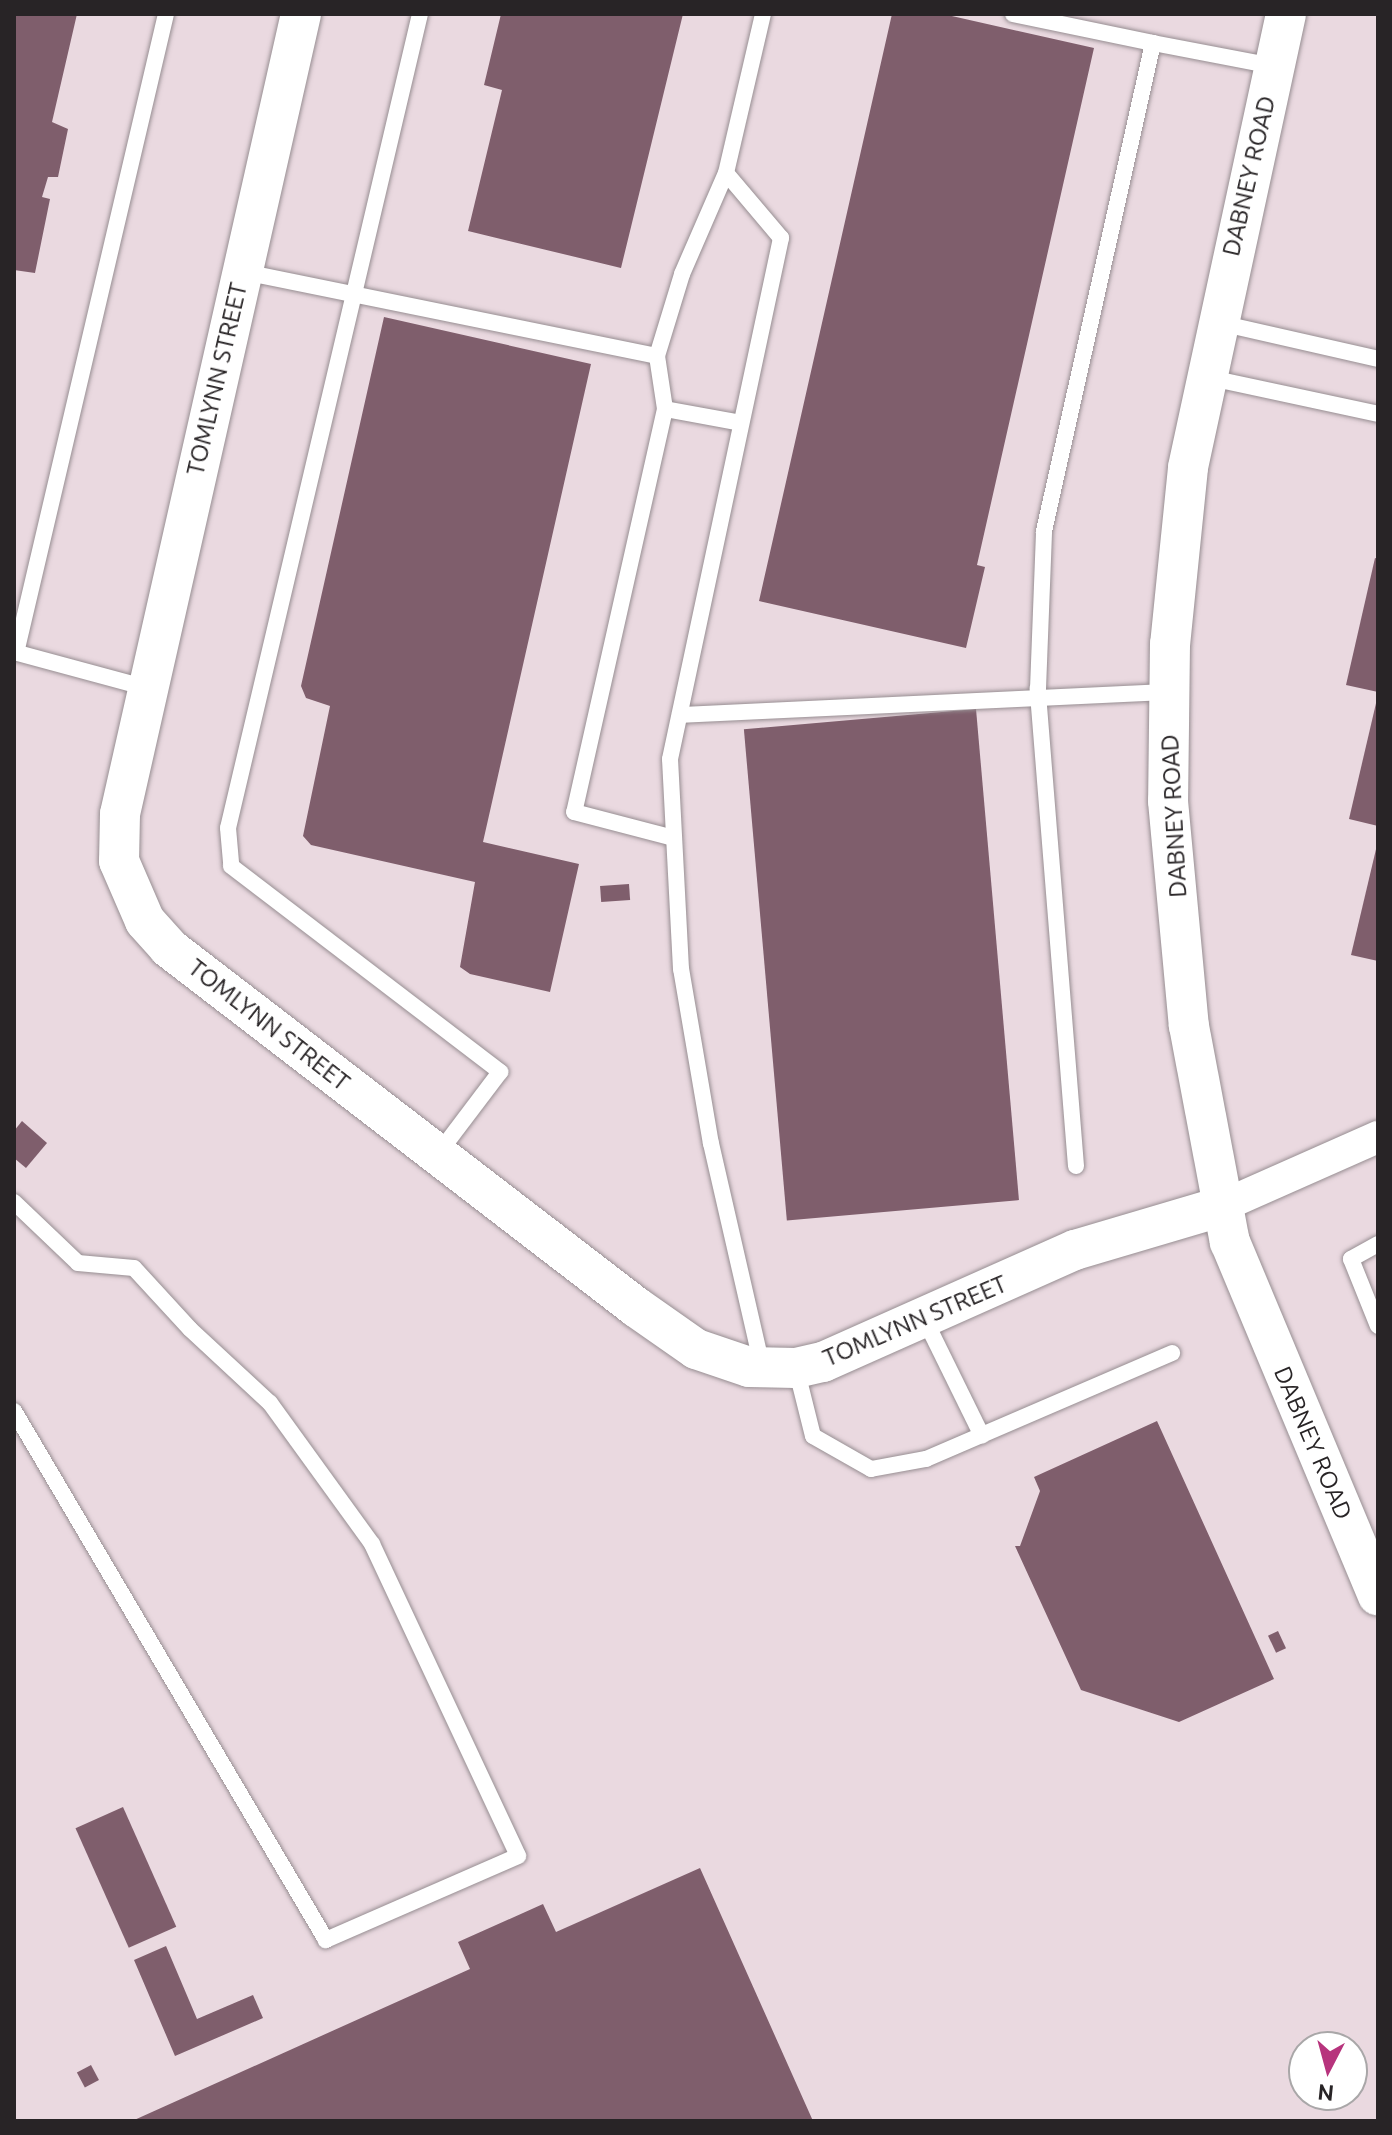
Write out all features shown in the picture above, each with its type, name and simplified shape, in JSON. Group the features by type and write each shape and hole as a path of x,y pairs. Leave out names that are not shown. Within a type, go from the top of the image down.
{"street":[{"name":"TOMLYNN STREET","path":"301,14 120,814 119,861 145,921 169,948 696,1349 779,1368 823,1362 1075,1250 1220,1207"},
{"name":"DABNEY ROAD","path":"1286,14 1204,377 1177,561 1169,692 1168,801 1189,1026 1220,1207 1230,1242 1378,1595"},
{"path":"1220,1207 1378,1137"}],"lane":[{"path":"147,688 15,653 166,14"},
{"path":"420,14 356,297 228,828 231,866 500,1072 438,1154"},
{"path":"674,838 574,812 665,409 657,356 682,274 726,173 763,14"},
{"path":"1013,14 1274,66"},
{"path":"1076,1166 1038,695 1044,531 1153,43"},
{"path":"726,173 781,238 670,759 681,969 711,1144 779,1368 813,1436 871,1469 926,1459 1172,1353"},
{"path":"242,272 657,356"},
{"path":"1216,322 1378,359"},
{"path":"1204,377 1378,414"},
{"path":"665,409 741,423"},
{"path":"680,715 1038,695 1169,692"},
{"path":"14,1202 78,1263 134,1268 190,1329 270,1403 372,1544 518,1856 326,1940 14,1411"},
{"path":"1378,1244 1351,1259 1378,1326"},
{"path":"924,1318 982,1436"}],"shaded area":[{"path":"14,14 1378,14 1378,2121 14,2121"}],"building":[{"path":"14,14 77,14 52,122 68,129 58,177 48,177 42,197 50,199 35,273 14,270"},
{"path":"501,14 683,14 621,268 468,231 502,90 484,85"},
{"path":"892,14 943,14 1094,48 977,565 985,567 966,648 759,601"},
{"path":"384,317 591,364 483,842 579,864 550,992 470,974 460,967 475,882 311,845 303,836 330,706 306,698 301,686"},
{"path":"1375,558 1378,559 1378,692 1346,685"},
{"path":"1378,700 1378,826 1349,819"},
{"path":"976,709 1019,1200 787,1220 744,729"},
{"path":"1378,846 1378,961 1351,955"},
{"path":"629,884 630,900 601,902 600,886"},
{"path":"22,1121 47,1143 26,1168 14,1158 14,1131"},
{"path":"1157,1421 1274,1679 1179,1722 1081,1690 1015,1546 1020,1546 1040,1491 1034,1477"},
{"path":"1278,1631 1286,1648 1276,1653 1268,1636"},
{"path":"123,1807 176,1927 129,1948 75,1828"},
{"path":"700,1868 813,2121 132,2121 470,1969 458,1942 543,1904 556,1932"},
{"path":"166,1946 197,2019 253,1995 263,2018 175,2056 134,1960"},
{"path":"91,2065 99,2080 85,2088 77,2073"}]}
